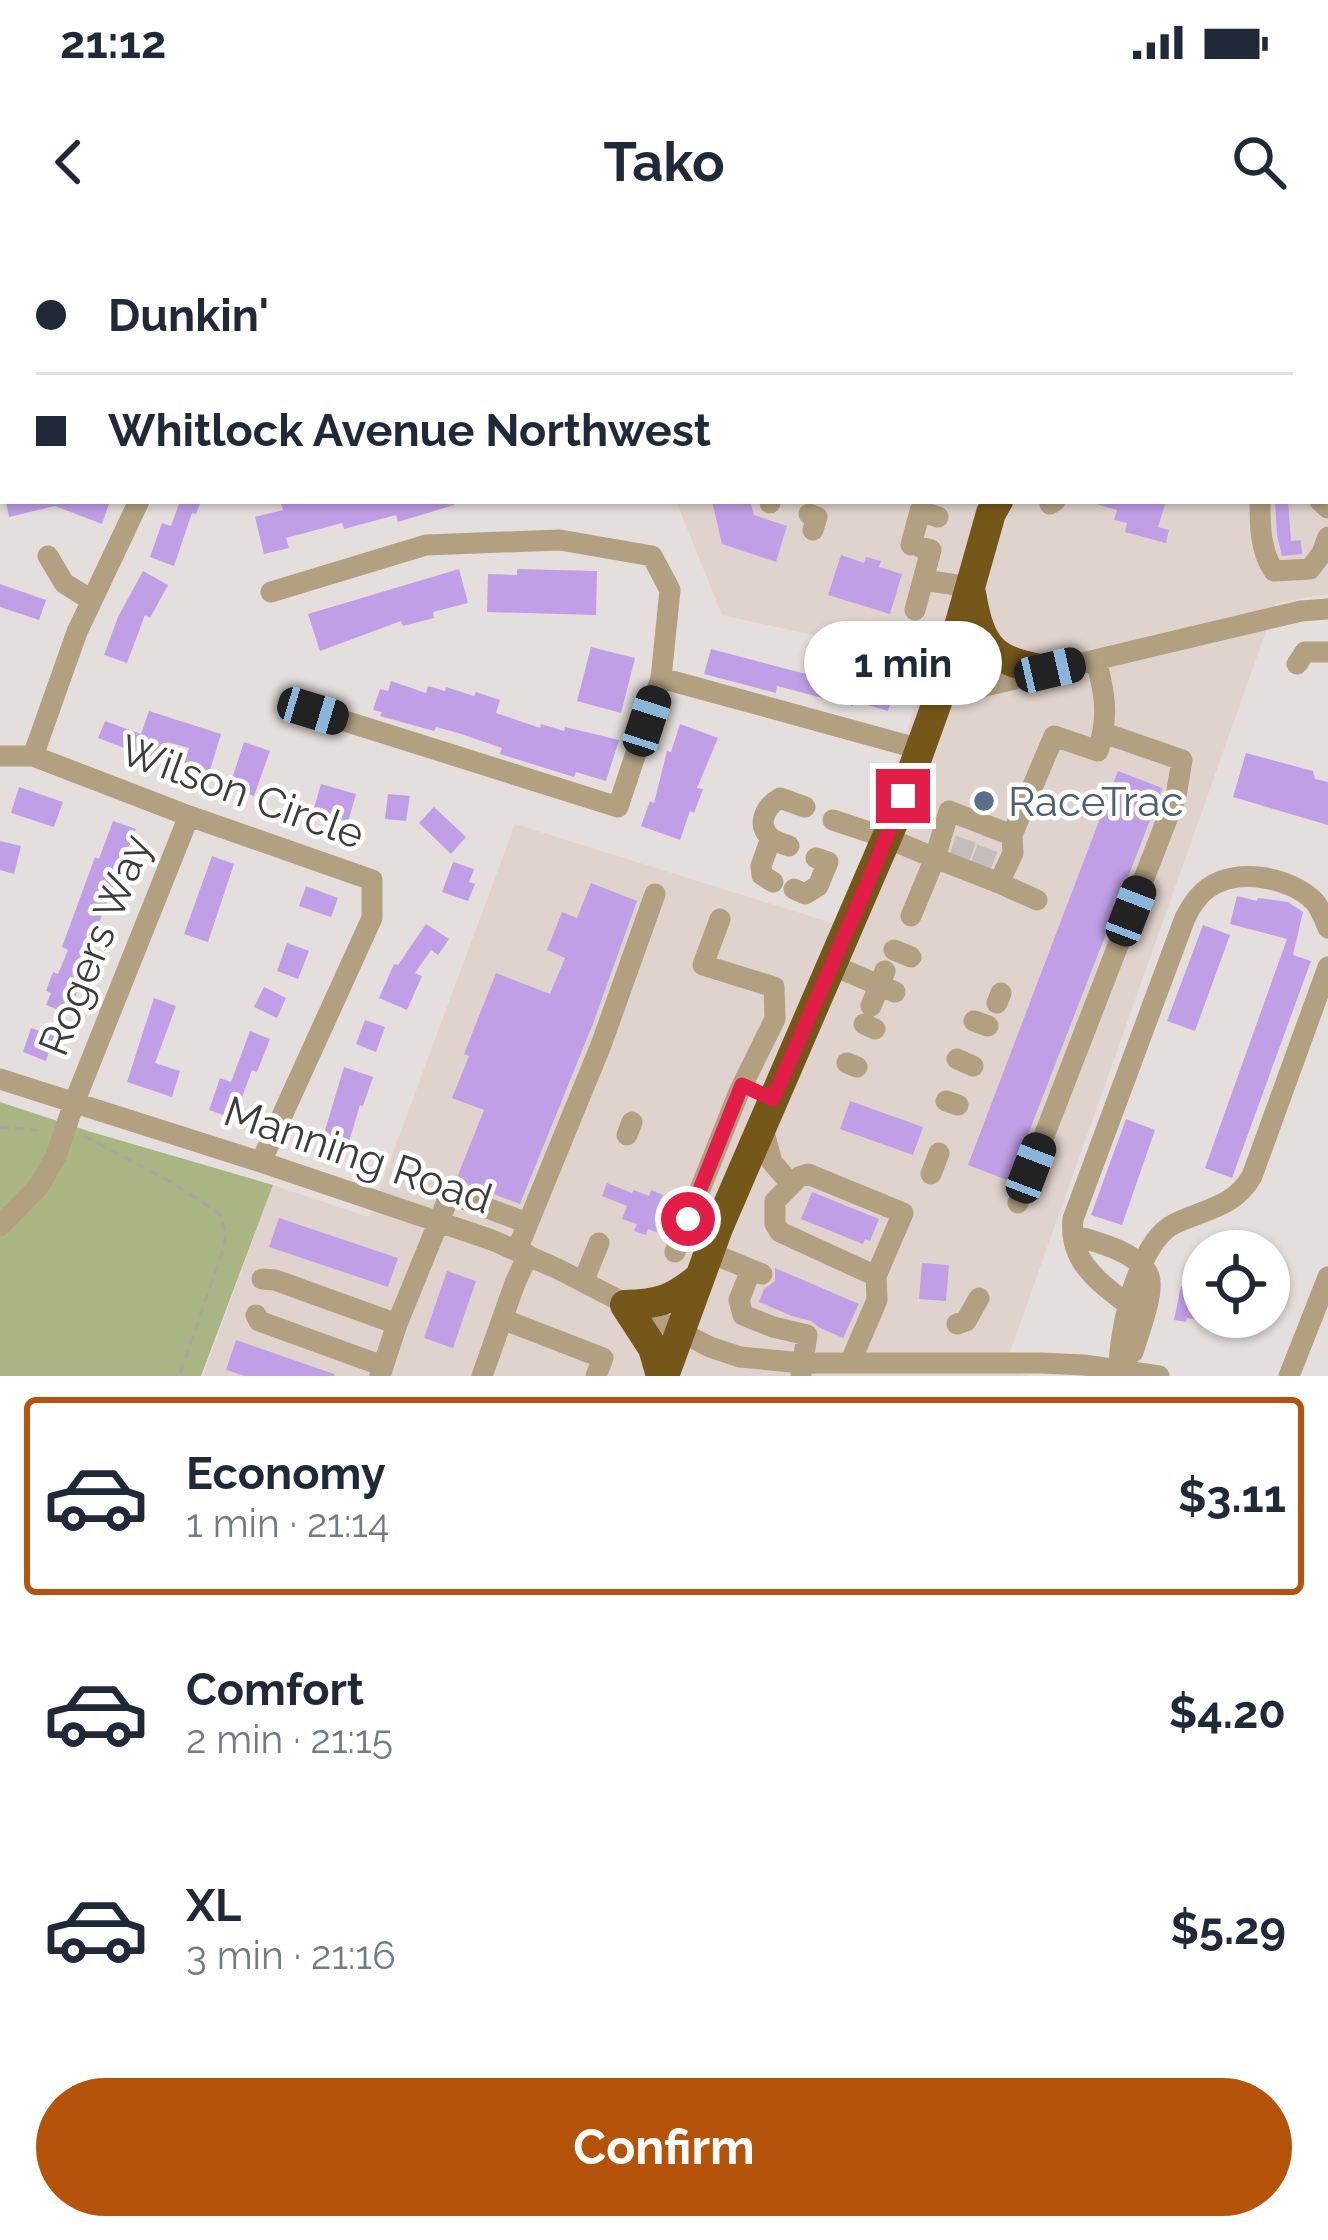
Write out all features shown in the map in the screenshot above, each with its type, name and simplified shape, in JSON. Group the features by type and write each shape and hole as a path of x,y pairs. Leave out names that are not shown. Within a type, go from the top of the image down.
{"highway":[{"path":"663,1376 739,1179 887,838 939,697 990,504"},
{"path":"970,586 982,636 996,654 1014,665 1050,670"},
{"path":"625,1304 669,1299 704,1265"},
{"path":"625,1304 653,1348 663,1376"}],"street":[{"path":"33,756 77,632 138,504"},
{"path":"1260,504 1266,560 1274,571 1310,569 1328,537"},
{"path":"915,610 931,550 915,546 920,512 938,517"},
{"path":"271,592 427,545 560,540 652,556 670,590 661,678 618,807 313,711"},
{"path":"48,556 64,583 91,600"},
{"path":"924,580 970,586"},
{"path":"939,697 1301,611 1328,609"},
{"path":"1298,664 1305,652 1328,652"},
{"path":"1000,834 1054,736 1098,751 1106,698 1096,660"},
{"path":"661,678 920,749"},
{"path":"1018,1203 1176,796 1182,760 1104,733"},
{"name":"Wilson Circle","path":"0,756 33,756 372,880 372,917 261,1162"},
{"path":"805,808 780,798 770,804 763,820 763,827 780,842 761,866 762,875 784,886 805,894 818,886 822,860 838,822 968,868 1037,900"},
{"path":"911,916 968,868 1013,854 1000,834 949,812 968,868"},
{"name":"Rogers Way","path":"0,1226 49,1172 189,816"},
{"path":"1126,1304 1084,1268 1075,1251 1076,1207 1185,918 1196,899 1220,881 1240,877 1264,879 1305,893 1320,909 1328,928"},
{"path":"818,886 855,912"},
{"path":"482,1376 527,1223 601,1045 655,894"},
{"path":"675,1252 742,1085 775,1019 774,987 703,965 720,919"},
{"path":"832,965 884,989"},
{"path":"1119,1370 1126,1304 1141,1267 1168,1228 1225,1204 1248,1184 1328,968"},
{"name":"Manning Road","path":"0,1079 522,1252 740,1357 802,1370 894,1353 959,1369 1119,1370 1159,1376"},
{"path":"742,1085 768,1112 772,1162 784,1192"},
{"path":"850,1363 877,1300 876,1276 903,1213 805,1173 784,1192 775,1224 780,1232 876,1276"},
{"path":"739,1179 784,1192"},
{"path":"256,1315 259,1321 381,1371 449,1194 527,1223"},
{"path":"1072,1234 1116,1248 1149,1277 1148,1301 1132,1353 1119,1370"},
{"path":"583,1282 599,1243"},
{"path":"704,1265 757,1272 739,1300 743,1315 807,1335 802,1370"},
{"path":"1289,1376 1328,1277"},
{"path":"262,1280 275,1280 397,1324"},
{"path":"957,1324 966,1321 979,1298"},
{"path":"502,1319 603,1358 596,1376"}],"path":[{"path":"0,1127 51,1131"},
{"path":"77,1132 169,1181 220,1215 226,1234 223,1250 179,1376"}],"shaded area":[{"path":"677,504 1328,504 1328,594 1276,603 1003,1372 1032,1376 203,1376 273,1185 369,1217 515,824 842,926 930,661 722,615"}],"green space":[{"path":"0,1102 273,1185 201,1376 0,1376"}],"building":[{"path":"7,504 109,504 102,524 55,506 9,517"},
{"path":"179,504 200,504 196,514 192,513 174,566 150,557 162,523 171,526"},
{"path":"281,504 454,505 398,522 396,515 344,529 342,523 286,538 289,548 264,554 255,517 283,510"},
{"path":"713,504 751,504 754,515 787,526 776,562 722,544"},
{"path":"1096,504 1165,504 1158,527 1169,530 1166,543 1125,532 1127,523 1114,520 1117,510"},
{"path":"1275,504 1288,504 1291,541 1301,540 1302,554 1282,556"},
{"path":"841,555 864,563 866,557 881,561 879,567 902,574 890,614 828,595"},
{"path":"459,569 468,603 433,612 434,618 403,626 401,621 320,651 308,614"},
{"path":"517,569 597,571 596,615 487,612 488,574 517,575"},
{"path":"143,571 168,585 150,618 145,615 127,663 104,655"},
{"path":"0,584 46,600 39,620 0,607"},
{"path":"591,647 635,658 621,713 577,701"},
{"path":"711,649 825,679 830,660 866,670 868,663 899,672 888,711 777,686 776,693 704,674"},
{"path":"391,681 426,693 428,686 474,696 476,692 500,700 496,713 540,728 541,724 564,731 565,727 619,740 606,781 576,772 574,777 500,754 502,748 458,733 380,716 382,712 373,710 380,689 388,691"},
{"path":"149,711 221,734 207,780 182,772 189,748 167,742 159,765 98,738 105,721 141,734"},
{"path":"680,724 718,738 697,788 703,789 680,840 641,826 650,801 654,803 667,751 671,752"},
{"path":"244,742 270,751 254,796 229,788"},
{"path":"1246,753 1313,771 1315,779 1328,782 1328,825 1233,797"},
{"path":"1118,771 1162,788 1161,792 1010,1181 968,1165"},
{"path":"321,784 356,794 348,822 313,811"},
{"path":"19,787 63,802 54,827 11,813"},
{"path":"388,794 410,796 406,821 385,819"},
{"path":"434,807 466,837 451,854 419,823"},
{"path":"113,821 136,829 77,968 85,971 72,1005 67,1003 64,1012 46,1005 51,993 46,991 68,950 62,947"},
{"path":"0,841 21,846 14,874 0,870"},
{"path":"212,856 234,864 208,942 184,934"},
{"path":"453,862 474,869 469,882 475,884 468,901 442,892"},
{"path":"591,883 637,901 520,1204 456,1180 484,1110 452,1098 496,973 550,994 565,958 547,950 562,912 577,918"},
{"path":"306,886 338,898 331,917 299,906"},
{"path":"1237,896 1288,902 1303,912 1293,955 1311,961 1232,1178 1205,1168 1287,939 1230,924"},
{"path":"426,924 449,939 438,955 431,950 415,973 422,976 407,1010 379,998 394,964 398,965"},
{"path":"1203,925 1230,935 1195,1031 1167,1021"},
{"path":"287,943 309,951 298,979 277,971"},
{"path":"264,987 286,998 277,1018 254,1007"},
{"path":"154,998 176,1006 155,1063 180,1071 172,1097 127,1082"},
{"path":"365,1020 385,1027 376,1052 356,1044"},
{"path":"31,1028 54,1036 46,1061 23,1052"},
{"path":"250,1031 270,1039 257,1072 252,1070 234,1119 209,1110 220,1078 231,1082"},
{"path":"344,1067 373,1077 345,1155 320,1147"},
{"path":"850,1101 923,1127 913,1155 840,1129"},
{"path":"1126,1119 1155,1130 1122,1225 1091,1215"},
{"path":"607,1183 632,1193 649,1196 651,1190 663,1195 660,1200 675,1206 664,1235 648,1229 646,1235 634,1231 637,1224 622,1219 627,1206 602,1196"},
{"path":"812,1192 879,1219 870,1241 865,1239 863,1244 801,1219"},
{"path":"279,1218 398,1258 388,1287 269,1247"},
{"path":"922,1263 949,1265 946,1301 919,1299"},
{"path":"775,1268 859,1304 843,1338 759,1302 764,1289 775,1281"},
{"path":"447,1271 476,1281 453,1348 424,1338"},
{"path":"1181,1286 1182,1321 1174,1320"},
{"path":"236,1340 334,1376 245,1376 226,1370"}],"tunnel":[{"path":"959,859 970,827"},
{"path":"980,868 992,836"}],"place":[{"name":"RaceTrac","path":"984,801"}],"route":[{"path":"688,1219 742,1085 773,1099 903,796"}]}
